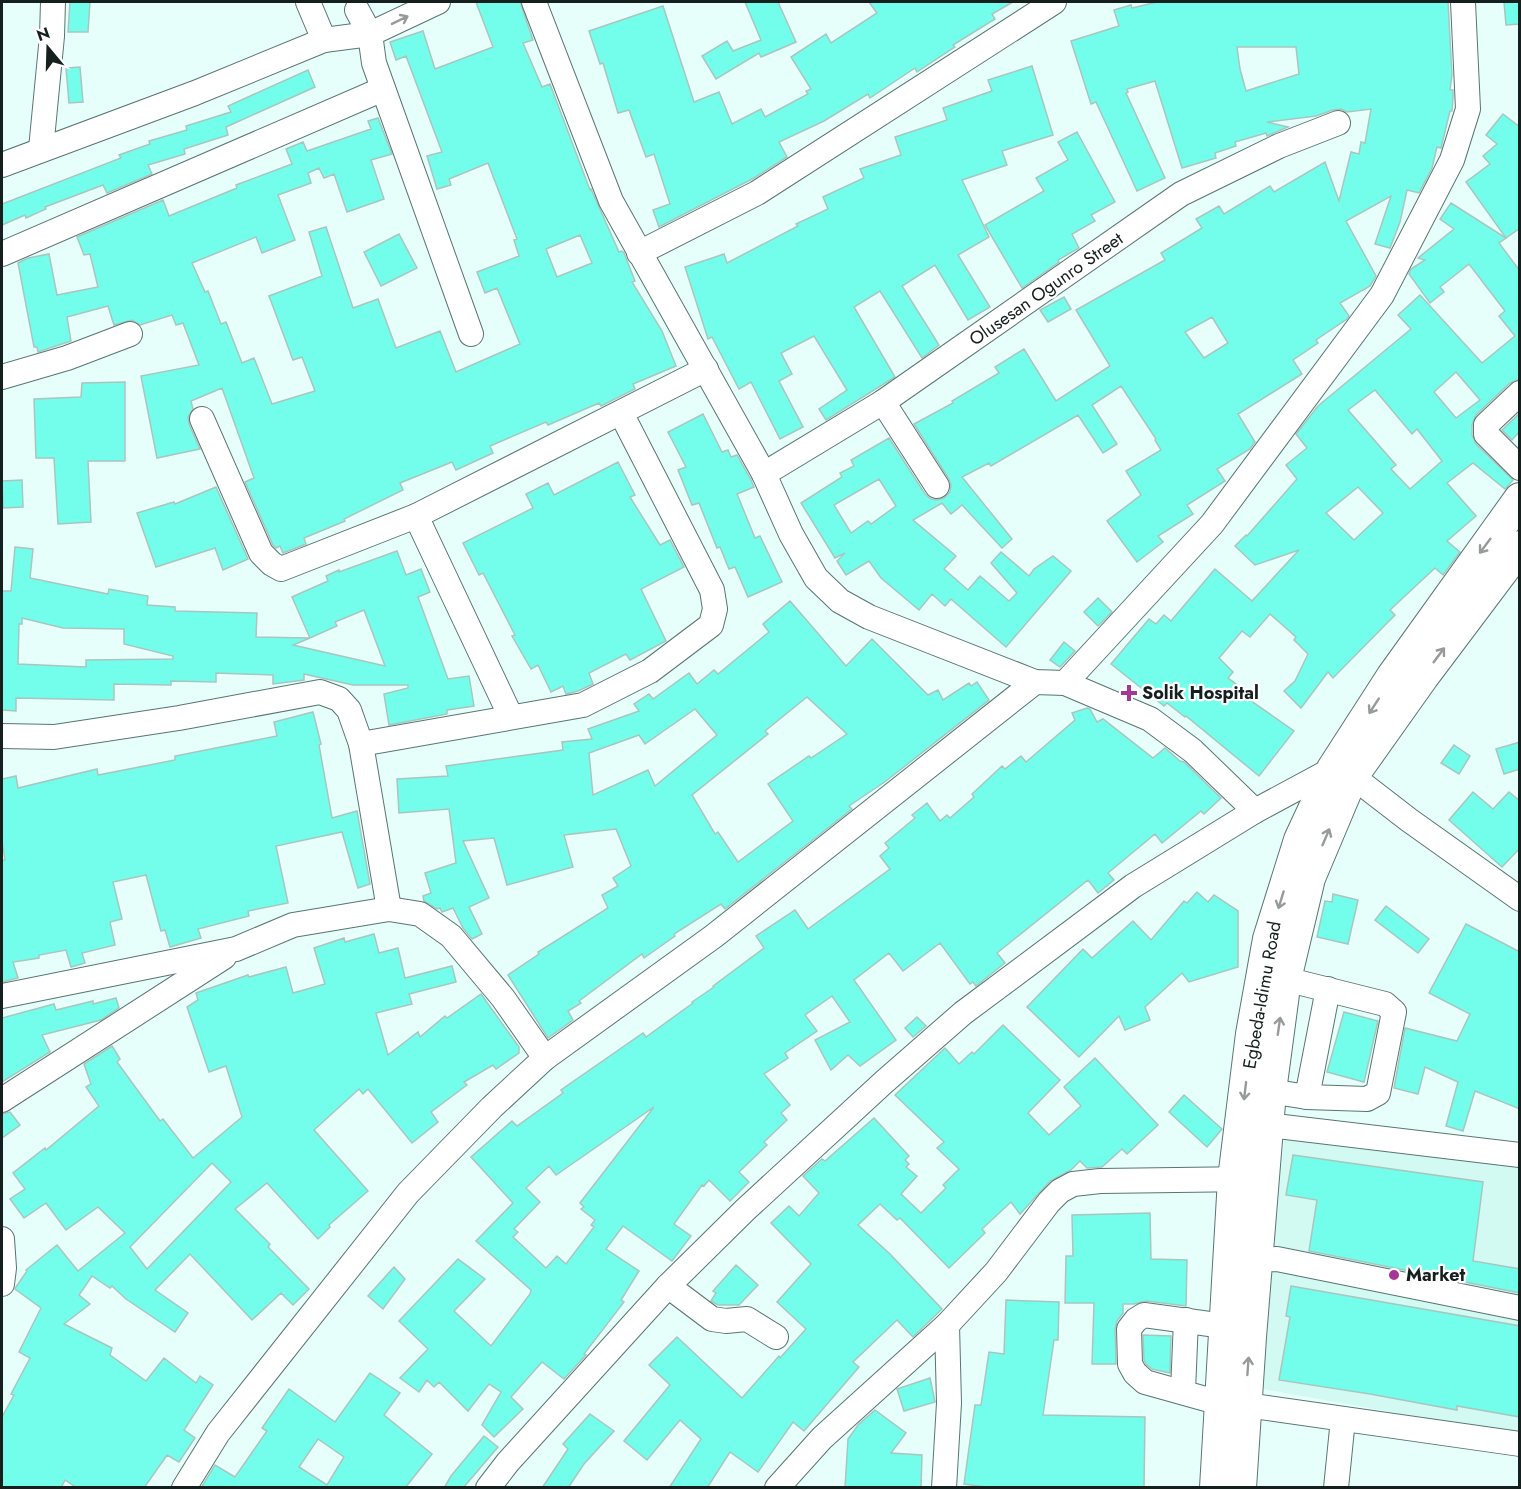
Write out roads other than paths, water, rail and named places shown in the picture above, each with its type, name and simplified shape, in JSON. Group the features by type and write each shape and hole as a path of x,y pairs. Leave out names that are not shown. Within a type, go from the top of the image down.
{"main road":[{"name":"Egbeda-Idimu Road","path":"1240,1488 1224,1326 1249,1179 1255,1124 1252,1034 1269,939 1300,840 1343,772 1394,676 1520,499"},
{"name":"Egbeda-Idimu Road","path":"1255,1124 1270,1091 1286,979 1309,878 1343,772 1423,676 1520,547"},
{"name":"Egbeda-Idimu Road","path":"1216,1488 1233,1404 1256,1260 1249,1179"}],"street":[{"path":"41,149 53,2"},
{"path":"308,2 324,40"},
{"path":"2,165 195,93 324,40 370,34 438,2"},
{"path":"534,2 611,201 764,474 791,534 816,578 840,601 869,616 1035,682 1065,683 1150,719 1193,751 1255,811"},
{"path":"639,253 757,193 1054,2"},
{"path":"1065,683 1212,524 1382,295 1452,159 1468,109 1463,2"},
{"path":"324,40 366,6"},
{"path":"366,6 374,63 471,334"},
{"path":"2,254 383,89"},
{"name":"Olusesan Ogunro Street","path":"764,474 883,402 1181,194 1279,146 1338,123"},
{"path":"2,377 67,358 130,334"},
{"path":"202,419 261,553 281,569 416,516 706,369"},
{"path":"1516,459 1486,434 1486,425 1520,393"},
{"path":"883,402 937,486"},
{"path":"361,744 583,705 650,671 711,625 715,609 712,590 621,413"},
{"path":"416,516 511,717"},
{"path":"184,1488 218,1433 408,1193 492,1107 545,1058 714,936 1035,682"},
{"path":"2,736 54,737 179,718 320,692 339,699 349,710 361,744 389,909"},
{"path":"488,1488 508,1462 668,1286 745,1210 884,1082 963,1013 1133,886 1255,811 1343,772 1520,899"},
{"path":"2,996 236,949 293,926 389,909 420,914 451,936 503,999 545,1058"},
{"path":"2,1100 236,949"},
{"path":"1270,1091 1307,1097 1367,1099 1378,1093 1394,1012 1385,1004 1286,979"},
{"path":"1307,1097 1328,990"},
{"path":"1255,1124 1520,1155"},
{"path":"777,1488 822,1438 947,1325 996,1272 1049,1202 1060,1191 1073,1184 1100,1181 1249,1179"},
{"path":"2,1239 4,1268 2,1284"},
{"path":"1256,1260 1277,1259 1520,1308"},
{"path":"668,1286 712,1319 726,1321 747,1319 776,1337"},
{"path":"1224,1326 1144,1315 1136,1320 1129,1329 1130,1364 1135,1373 1145,1382 1233,1404 1520,1444"},
{"path":"1183,1391 1186,1320"},
{"path":"944,1488 949,1403 947,1325"},
{"path":"1336,1488 1343,1419"}],"place":[{"name":"Solik Hospital","path":"1129,693"},
{"name":"Market","path":"1394,1275"}]}
